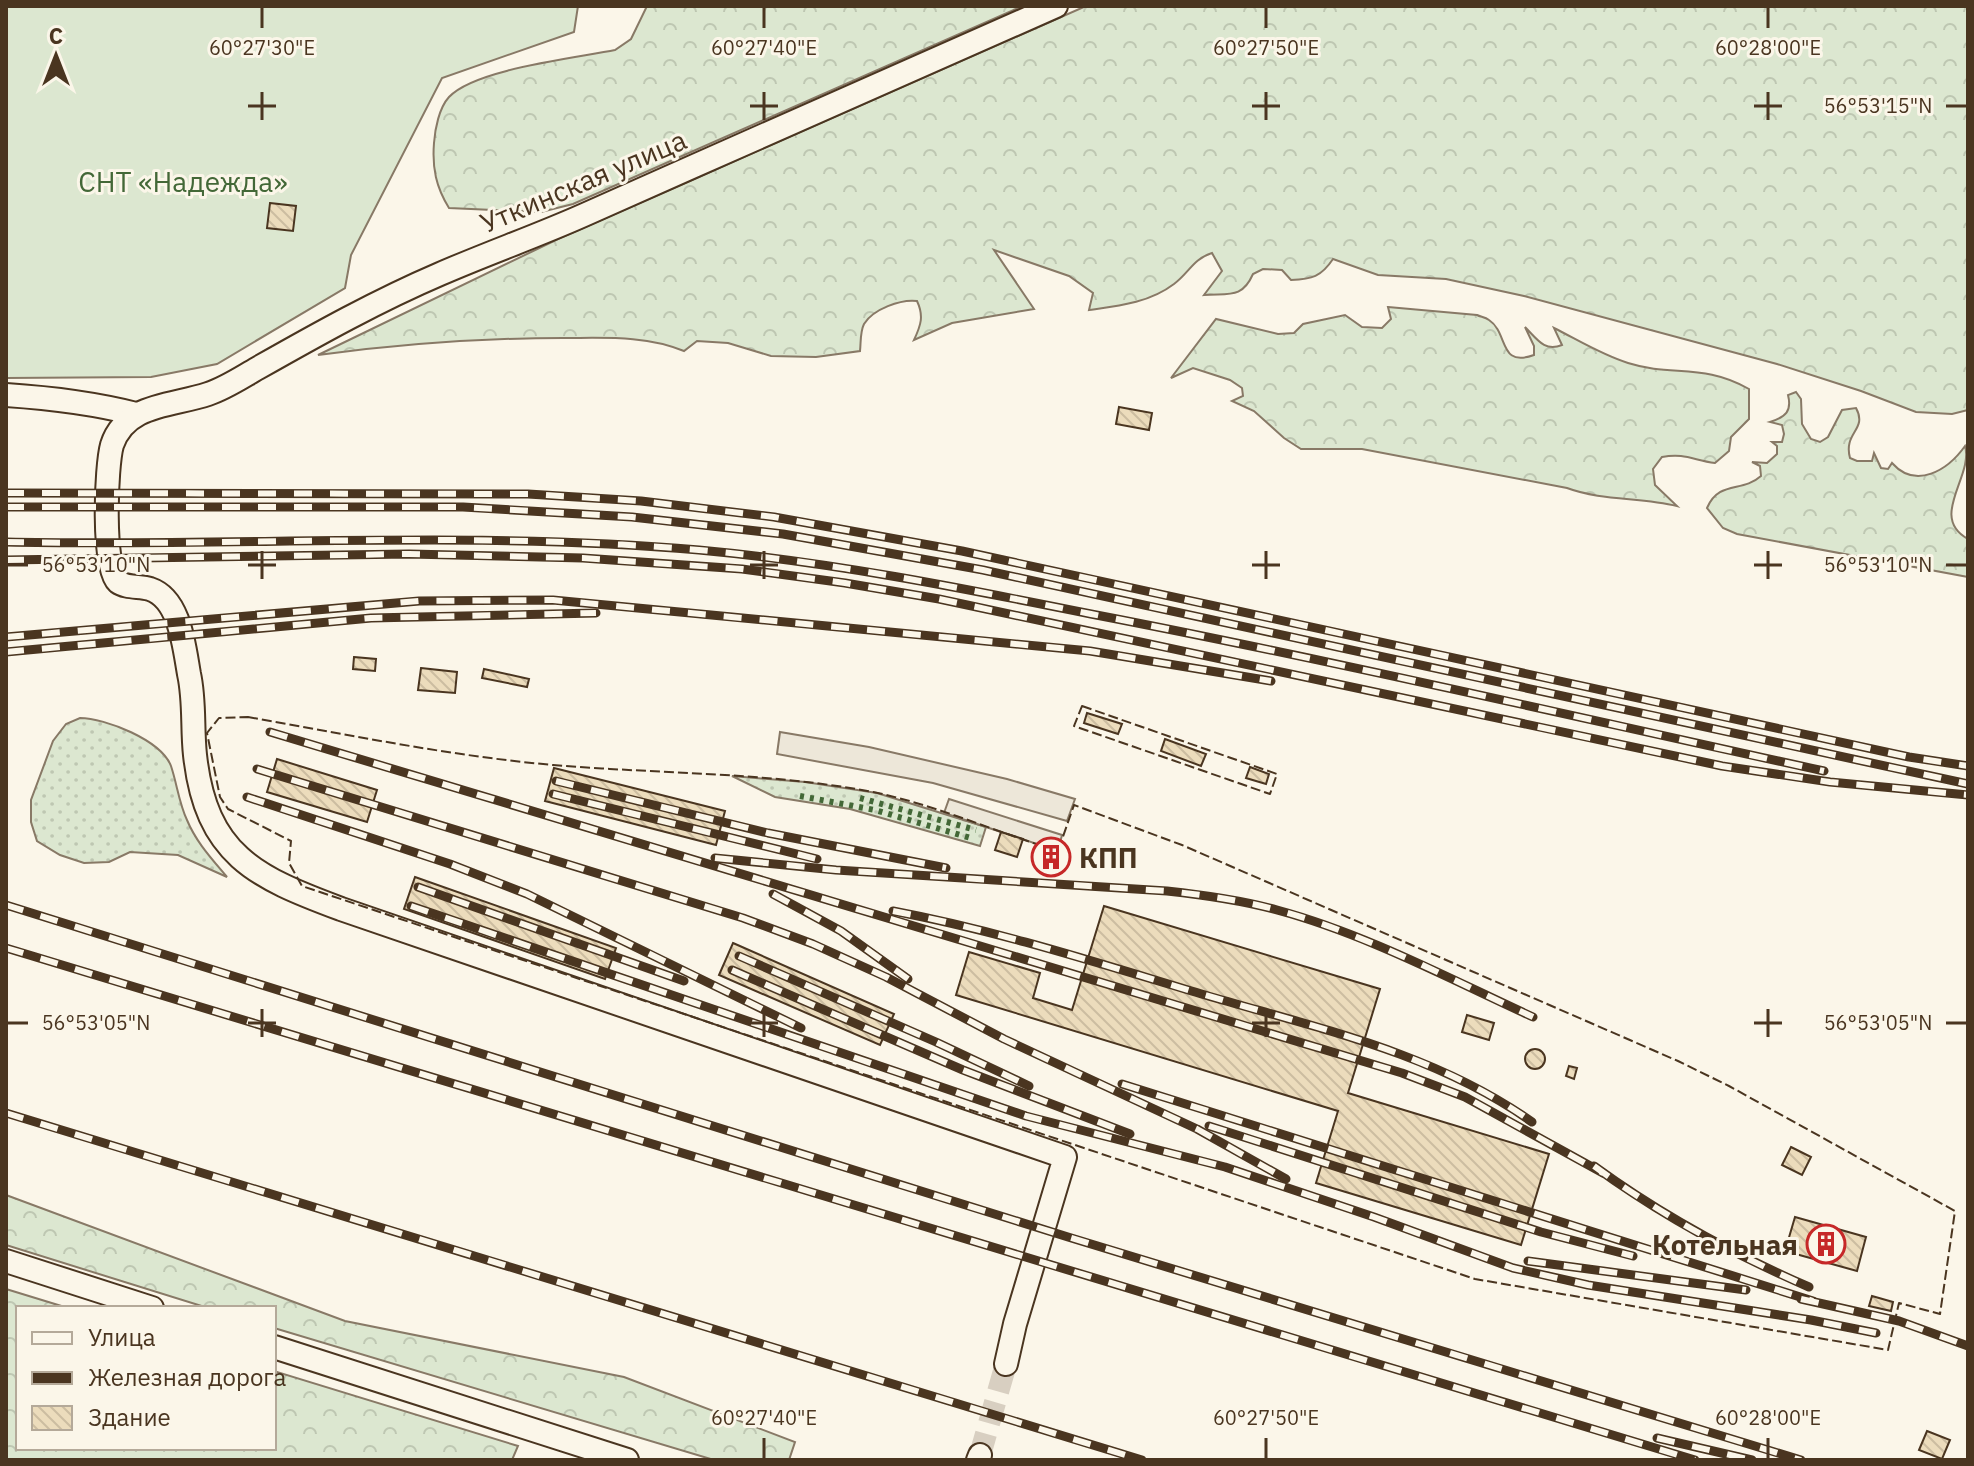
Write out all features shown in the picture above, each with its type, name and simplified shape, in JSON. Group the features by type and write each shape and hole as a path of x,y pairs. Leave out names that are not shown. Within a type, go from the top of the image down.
{"street":[{"name":"Уткинская улица","path":"136,414 210,394 381,301 1056,6"},
{"path":"6,395 99,404 136,414"},
{"path":"136,414 121,426 112,445 108,471 106,525 112,573 119,582 160,594 173,609 194,700 194,742 202,795 222,837 238,857 268,879 341,909 1065,1157 1006,1364"},
{"path":"6,1261 146,1306"},
{"path":"276,1348 627,1460"}],"green space":[{"name":"СНТ «Надежда»","path":"6,6 578,6 574,32 442,78 351,255 345,288 217,364 151,377 6,378"},
{"path":"647,6 1023,6 573,204 541,212 449,208 438,185 434,152 438,119 449,97 462,87 503,72 615,50 631,39"},
{"path":"1086,6 1968,6 1968,410 1952,414 1916,412 1777,364 1524,296 1446,279 1378,275 1333,259 1324,270 1310,278 1291,280 1282,270 1263,269 1253,274 1239,291 1204,295 1222,271 1212,253 1154,296 1133,303 1089,310 1093,293 1069,276 994,250 1034,309 952,323 914,340 921,320 919,306 917,301 903,302 888,306 868,319 862,330 860,351 816,357 771,356 728,343 697,341 684,351 655,342 625,338 440,342 318,355 558,239"},
{"path":"1388,307 1477,315 1495,326 1509,353 1515,357 1534,355 1534,346 1525,327 1546,346 1562,345 1554,328 1599,352 1628,363 1717,376 1749,389 1749,419 1731,437 1729,451 1715,463 1683,456 1662,457 1653,469 1655,485 1677,506 1594,495 1362,449 1301,449 1254,411 1232,401 1243,396 1242,388 1230,380 1193,368 1171,378 1216,319 1278,334 1294,333 1303,324 1345,315 1362,327 1382,328 1391,319"},
{"path":"1796,392 1801,399 1802,424 1811,439 1820,442 1828,437 1842,410 1856,408 1858,427 1849,449 1850,458 1857,461 1872,461 1874,453 1881,468 1888,469 1892,463 1901,471 1921,476 1950,463 1965,446 1964,470 1952,508 1952,519 1957,530 1968,539 1968,577 1737,534 1723,528 1707,508 1712,499 1724,490 1761,476 1760,466 1752,462 1767,463 1777,454 1777,446 1772,442 1782,442 1784,434 1782,425 1770,422 1786,413 1788,395"},
{"path":"80,718 131,732 165,756 191,828 227,877 178,855 130,852 109,862 84,863 60,855 37,841 31,822 31,800 53,741 66,724"},
{"path":"732,776 805,782 877,793 986,827 980,846 850,809 775,797"},
{"path":"6,1195 345,1321 624,1377 795,1442 789,1460 714,1460 276,1329 276,1306 202,1306 6,1245"},
{"path":"6,1289 61,1306 16,1306 16,1450 276,1450 276,1372 518,1446 512,1460 6,1460"}],"shaded area":[{"path":"780,732 869,747 1007,779 1075,799 1067,821 933,783 777,754"},
{"path":"949,799 1062,835 1058,851 944,813"}],"building":[{"path":"270,203 296,206 293,231 267,228"},
{"path":"1119,407 1152,413 1149,430 1116,424"},
{"path":"354,657 376,659 375,671 353,669"},
{"path":"421,668 457,672 455,693 418,690"},
{"path":"484,669 529,679 527,687 482,678"},
{"path":"1087,713 1122,724 1118,734 1084,723"},
{"path":"1165,739 1206,754 1201,766 1161,751"},
{"path":"277,759 377,790 367,822 267,792"},
{"path":"1250,767 1269,774 1266,784 1246,778"},
{"path":"554,768 725,811 716,845 545,801"},
{"path":"1001,832 1023,839 1017,857 995,850"},
{"name":"КПП","path":"1044,846 1063,852 1058,868 1039,862"},
{"path":"415,877 616,948 605,979 404,909"},
{"path":"1104,906 1380,989 1348,1093 1549,1154 1521,1245 1316,1183 1338,1111 956,995 969,952 1040,973 1033,998 1072,1010"},
{"path":"733,943 894,1014 880,1045 719,975"},
{"path":"1467,1015 1494,1023 1489,1040 1462,1032"},
{"path":"1531,1049 1539,1049 1545,1059 1539,1069 1531,1069 1525,1063 1525,1055"},
{"path":"1569,1066 1577,1068 1574,1079 1566,1076"},
{"path":"1791,1147 1811,1157 1802,1175 1782,1165"},
{"name":"Котельная","path":"1795,1217 1866,1237 1857,1271 1785,1251"},
{"path":"1872,1296 1893,1302 1891,1311 1869,1306"},
{"path":"1927,1431 1950,1440 1942,1459 1919,1450"}],"tunnel":[{"path":"980,1455 1006,1364"}],"railway":[{"path":"6,493 528,494 641,501 774,517 962,551 1909,757 1968,766"},
{"path":"6,507 463,507 632,517 783,534 983,570 1968,784"},
{"path":"6,542 526,541 699,550 798,561 1183,632 1824,771"},
{"path":"6,560 409,554 583,558 742,569 939,599 1722,766 1830,782 1968,795"},
{"path":"6,637 419,601 553,600 1090,651 1271,681"},
{"path":"6,652 371,618 596,613"},
{"path":"270,732 1402,1073 1465,1097 1603,1173"},
{"path":"257,769 743,918 813,944 886,977 1004,1039 1197,1129 1286,1179"},
{"path":"556,781 768,833 946,868"},
{"path":"553,794 817,859"},
{"path":"247,797 450,864 527,894 801,1028"},
{"path":"715,858 836,870 1167,891 1236,901 1277,910 1343,932 1407,958 1533,1017"},
{"path":"418,887 684,981"},
{"path":"773,894 841,931 908,979"},
{"path":"6,905 1068,1237 1801,1460"},
{"path":"411,906 1026,1116 1225,1167 1513,1268 1588,1285 1876,1333"},
{"path":"893,911 1050,949 1332,1031 1456,1078 1532,1122"},
{"path":"6,948 1695,1460"},
{"path":"739,956 1029,1086"},
{"path":"732,970 963,1070 1130,1134"},
{"path":"1122,1084 1813,1301"},
{"path":"6,1113 1142,1460"},
{"path":"1209,1126 1541,1232 1633,1256"},
{"path":"1594,1166 1698,1232 1809,1287"},
{"path":"1528,1261 1746,1290"},
{"path":"1801,1299 1899,1321 1968,1346"},
{"path":"1657,1438 1752,1460"}],"hedge":[{"path":"800,796 875,810 974,839"},
{"path":"860,798 976,830"}],"fence":[{"path":"1082,706 1277,774 1270,794 1074,726 1082,706"},
{"path":"248,717 515,761 833,785 896,797 1058,851 1074,805 1182,845 1678,1061 1955,1211 1940,1314 1899,1303 1888,1350 1475,1279 302,886 289,863 291,841 228,809 220,797 207,733 219,718 248,717"}],"place":[{"name":"КПП","path":"1051,857"},
{"name":"Котельная","path":"1826,1244"}]}
